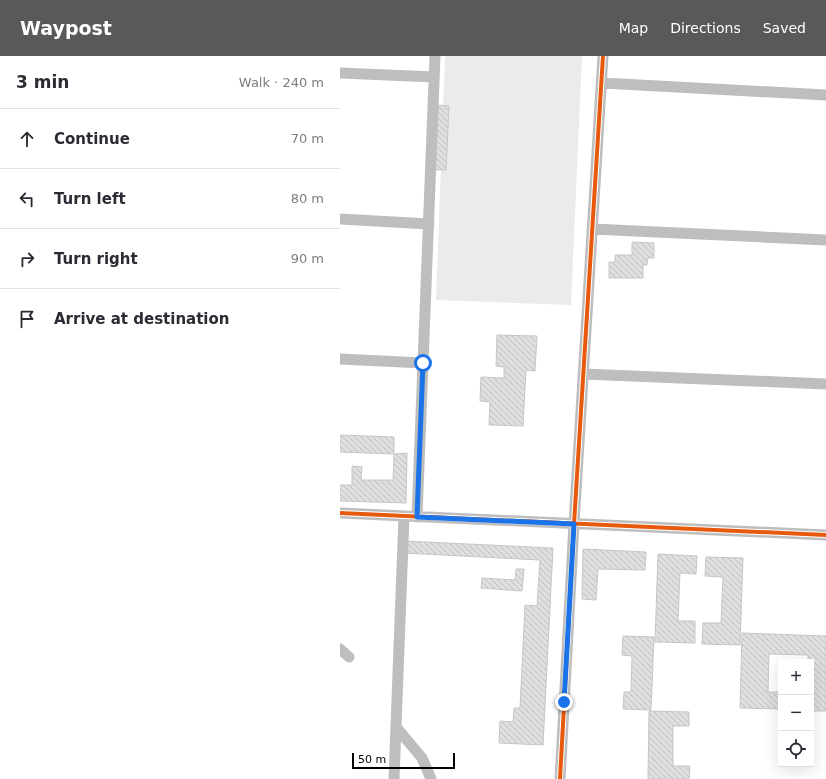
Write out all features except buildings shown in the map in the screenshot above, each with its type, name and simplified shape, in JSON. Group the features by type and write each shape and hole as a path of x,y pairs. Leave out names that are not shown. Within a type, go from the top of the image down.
{"street":[{"path":"417,517 435,56"},
{"path":"560,779 603,56"},
{"path":"340,74 434,77"},
{"path":"602,83 826,95"},
{"path":"340,219 428,224"},
{"path":"592,229 826,240"},
{"path":"340,359 423,363"},
{"path":"583,374 826,384"},
{"path":"340,513 826,535"},
{"path":"394,779 404,516"},
{"path":"340,648 350,657"},
{"path":"396,727 422,758 431,779"}],"shaded area":[{"path":"445,56 582,56 571,305 436,300"}],"cycle path":[{"path":"560,779 603,56"},
{"path":"340,513 826,535"}],"route":[{"path":"423,363 417,517 574,524 564,702"}]}
